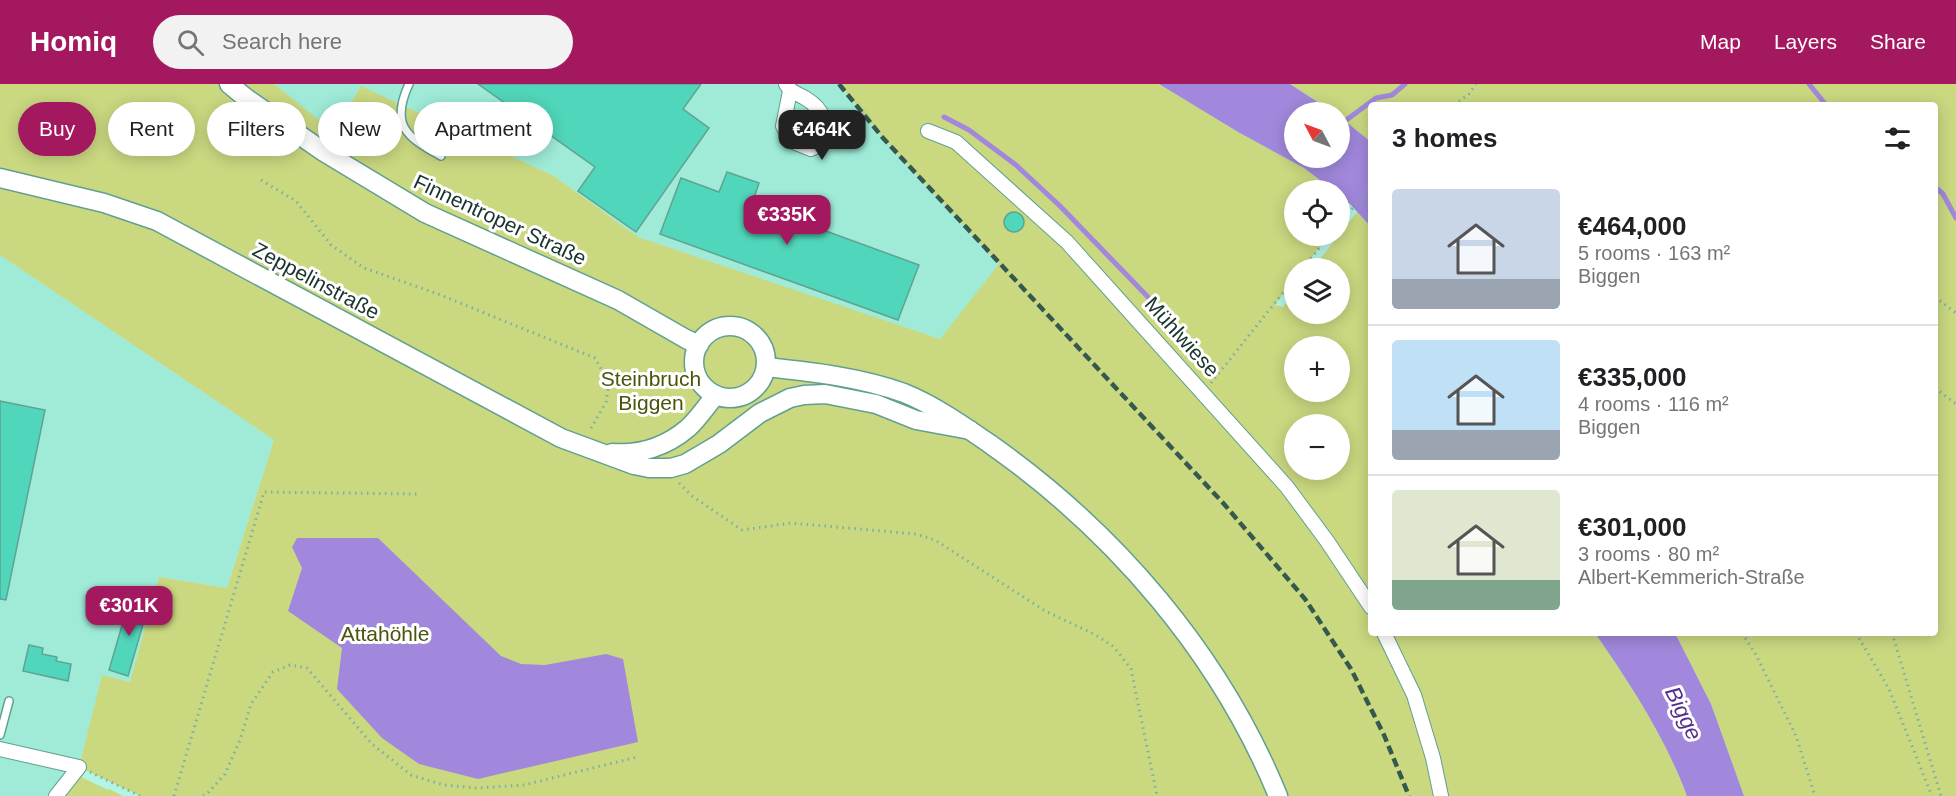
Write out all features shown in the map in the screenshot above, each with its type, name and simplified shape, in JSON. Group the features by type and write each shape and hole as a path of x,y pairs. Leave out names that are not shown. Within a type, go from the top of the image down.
{"main road":[{"name":"Finnentroper Straße","path":"229,84 324,152 425,213 618,300 699,345"},
{"name":"Zeppelinstraße","path":"0,178 104,203 157,221 561,438 634,465 671,468 685,464 703,454 760,413 776,404 804,395 825,394 876,404 916,420 970,430"},
{"path":"720,327 737,327 754,335 762,346 766,356 766,367 758,385 748,393 736,397 725,397 716,395 707,389 700,380 694,365 699,345 711,332 720,327"},
{"path":"766,367 863,381 905,394 970,430 1017,463 1107,542 1145,582 1182,628 1213,673 1246,730 1278,796"},
{"name":"Zeppelinstraße","path":"601,452 626,454 646,451 669,441 689,427 716,395"}],"street":[{"name":"Mühlwiese","path":"928,131 956,142 1067,242 1287,487 1368,602"},
{"path":"1385,636 1414,695 1433,758 1441,796"},
{"path":"0,749 79,766 56,796"}],"lane":[{"path":"409,84 401,101 401,116 405,131 414,139"},
{"path":"0,735 9,701"}],"path":[{"path":"1458,102 1476,84"},
{"path":"261,180 296,201 332,245 364,268 438,294 594,358 609,383 606,402 581,445"},
{"path":"1350,212 1368,191"},
{"path":"1311,258 1321,246"},
{"path":"1204,393 1284,292"},
{"path":"1938,299 1956,313"},
{"path":"1938,390 1956,404"},
{"path":"671,468 680,485 692,496 742,530 791,523 916,534 935,540 1045,611 1094,634 1114,647 1131,669 1156,796"},
{"path":"174,796 264,492 420,494"},
{"path":"1744,636 1756,655 1796,735 1815,796"},
{"path":"1858,636 1889,689 1932,796"},
{"path":"1893,636 1941,796"},
{"path":"203,796 225,774 240,740 251,704 273,672 290,665 307,668 372,744 411,775 444,785 477,788 524,786 637,758"},
{"path":"79,766 140,796"}],"shaded area":[{"path":"274,84 839,84 883,138 1000,264 941,340 638,237 554,176 511,156 553,156 553,102 414,102 414,111 402,106 402,102 394,102 361,87 352,102 318,102 318,119 306,110 306,102 296,102"},
{"path":"0,255 274,440 227,588 159,577 130,682 102,676 79,767 56,796 0,796"}],"green space":[{"path":"0,84 274,84 296,102 207,102 207,156 306,156 306,110 318,119 318,156 402,156 402,105 414,111 414,156 511,156 554,176 638,237 940,339 999,264 883,138 839,84 1159,84 1284,157 1284,168 1304,168 1320,180 1284,180 1284,246 1321,246 1311,258 1284,258 1284,293 1275,305 1284,306 1284,324 1350,324 1350,258 1321,258 1330,246 1350,246 1350,221 1357,212 1368,224 1368,636 1597,636 1646,712 1687,796 140,796 79,767 102,675 130,682 159,577 227,588 274,440 0,255"},
{"path":"1290,84 1956,84 1956,796 1744,796 1711,704 1677,636 1938,636 1938,102 1368,102 1368,140 1350,125 1350,102 1318,102"},
{"path":"361,86 395,102 352,102"},
{"path":"79,776 108,790 123,796 65,796"}],"water":[{"path":"1159,84 1290,84 1318,102 1284,102 1284,157"},
{"path":"1350,125 1368,140 1368,224 1350,204 1350,180 1320,180 1304,168 1350,168"},
{"path":"297,538 378,538 501,656 521,664 545,665 606,654 623,659 638,742 478,779 419,764 382,738 337,689 342,648 288,611 302,568 292,547"},
{"name":"Bigge","path":"1597,636 1677,636 1711,704 1744,796 1687,796 1668,753 1621,672"}],"building":[{"path":"478,84 701,84 683,109 709,128 636,232 578,191 595,167 553,137 553,102 503,102"},
{"path":"727,172 759,183 752,204 919,265 898,320 660,234 681,178 719,192"},
{"path":"1014,212 1021,215 1024,222 1021,229 1014,232 1007,229 1004,222 1007,215"},
{"path":"0,401 45,410 6,600 0,599"},
{"path":"130,598 149,604 128,676 109,670"},
{"path":"29,645 43,648 42,654 57,657 56,661 71,664 68,681 23,671"}],"waterway":[{"path":"1371,102 1376,98 1392,95 1405,84"},
{"path":"1809,84 1824,102"},
{"path":"1350,117 1368,104"},
{"path":"944,117 969,130 1016,165 1060,206 1148,297 1202,361"},
{"path":"1938,190 1943,194 1956,218"}],"railway":[{"path":"839,84 883,138 1224,504 1305,599 1351,669 1384,735 1409,796"}],"park label":[{"name":"Steinbruch Biggen","path":"651,391"},
{"name":"Attahöhle","path":"385,634"}]}
